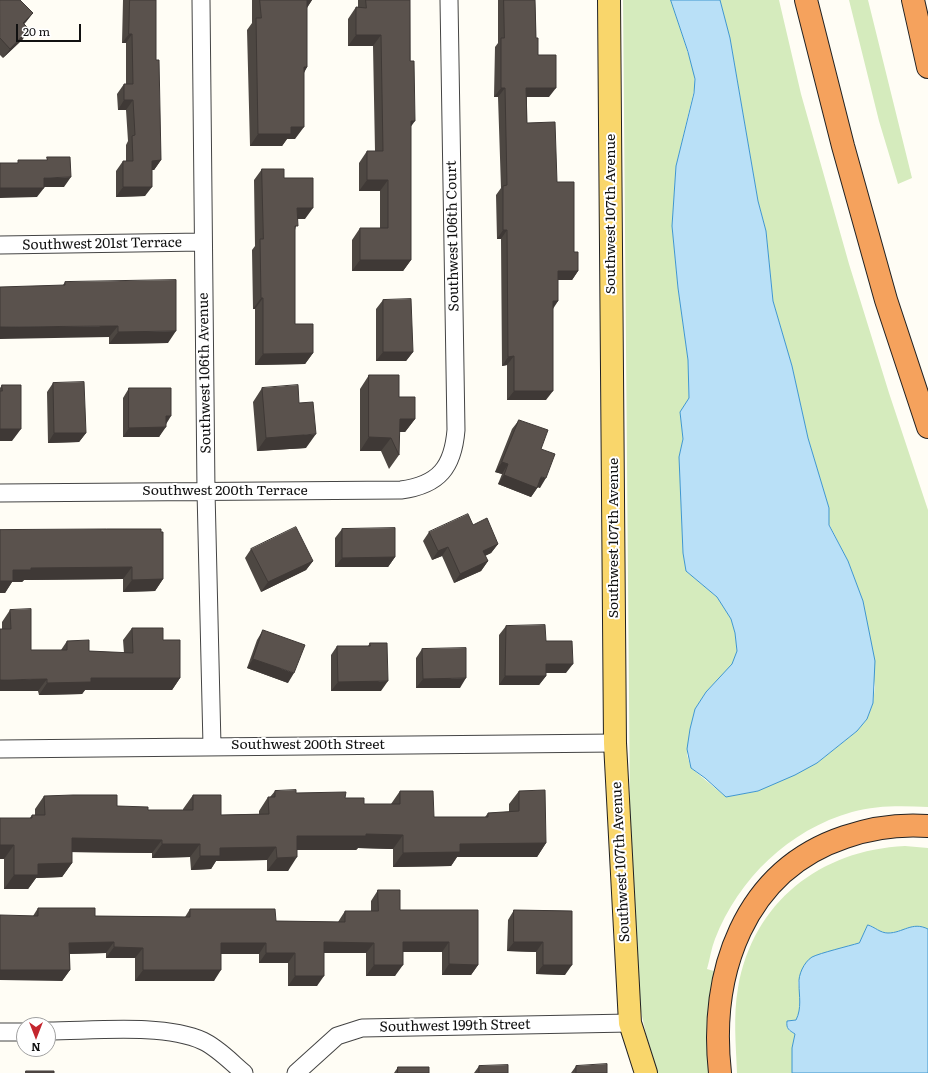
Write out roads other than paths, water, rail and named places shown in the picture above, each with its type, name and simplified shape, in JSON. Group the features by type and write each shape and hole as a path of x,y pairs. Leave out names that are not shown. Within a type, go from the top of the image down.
{"highway":[{"path":"806,0 843,146 882,284 928,427"},
{"path":"913,0 928,66"},
{"path":"720,1073 718,1017 727,963 748,915 768,888 798,860 815,848 834,840 859,832 887,827 928,826"}],"main road":[{"name":"Southwest 107th Avenue","path":"609,0 615,743 630,1023 646,1073"}],"street":[{"name":"Southwest 106th Avenue","path":"201,0 206,491 212,746"},
{"name":"Southwest 106th Court","path":"444,470 450,460 455,445 456,430 449,0"},
{"name":"Southwest 201st Terrace","path":"0,245 203,242"},
{"name":"Southwest 200th Terrace","path":"0,493 401,490 426,484 437,478 444,470"},
{"name":"Southwest 200th Street","path":"0,748 615,743"},
{"name":"Southwest 199th Street","path":"296,1073 337,1036 362,1028 630,1023"},
{"path":"56,1031 147,1030 178,1033 204,1041 244,1073"},
{"path":"0,1032 16,1032"}],"water":[{"path":"671,0 720,0 730,38 758,201 766,231 773,301 792,366 808,438 829,508 829,525 848,561 863,601 875,661 873,703 867,719 857,731 817,763 795,775 758,791 726,797 705,778 691,768 687,749 695,709 706,692 732,664 737,651 735,633 731,619 717,597 686,571 683,553 679,457 683,439 680,412 689,398 688,360 678,288 672,226 676,166 694,93 695,79"},
{"path":"868,925 882,932 888,933 917,926 928,929 928,1073 792,1073 792,1048 795,1034 788,1029 787,1021 796,1020 798,1016 800,1002 799,977 802,969 806,962 812,957 859,943"}]}
